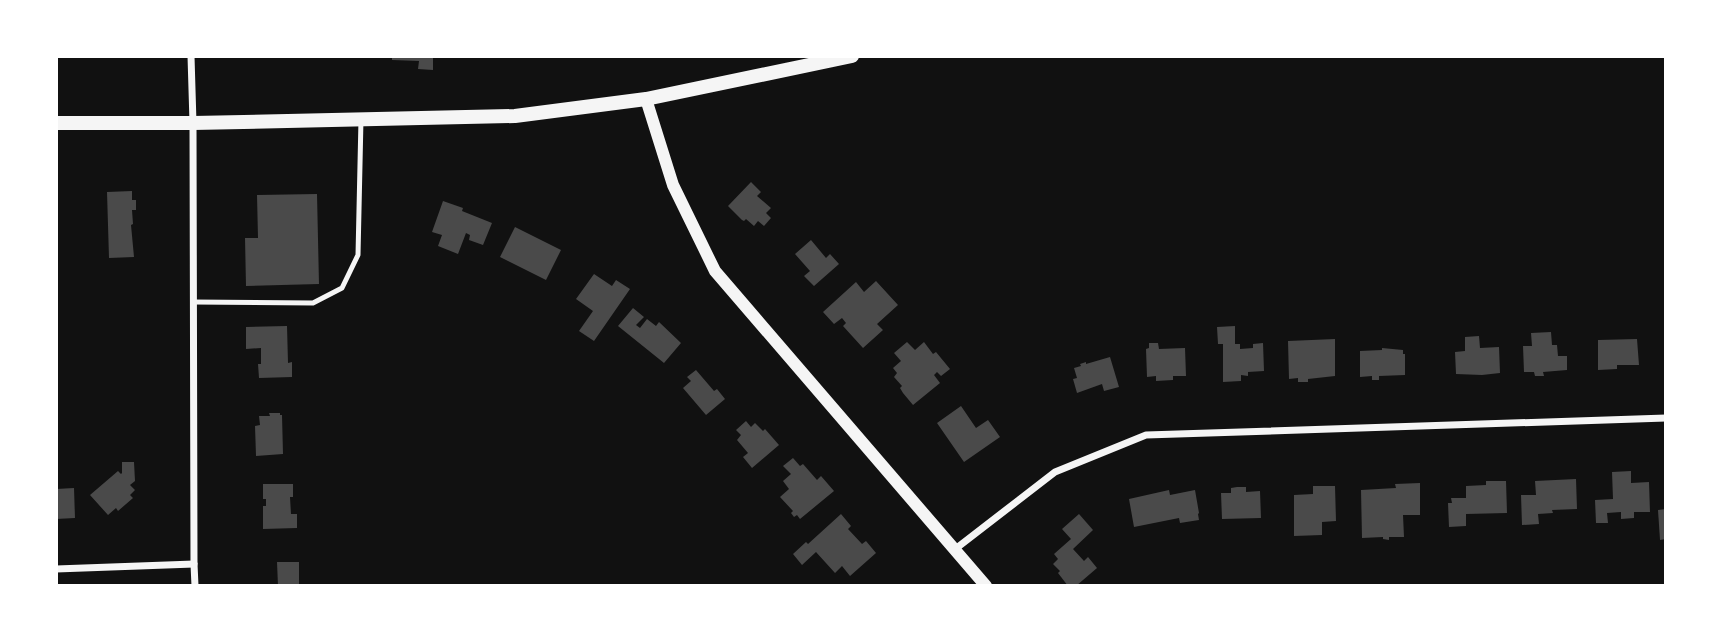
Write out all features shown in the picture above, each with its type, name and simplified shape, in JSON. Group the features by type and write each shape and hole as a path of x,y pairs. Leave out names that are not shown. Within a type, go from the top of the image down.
{"main road":[{"path":"56,123 515,116 646,99 852,56"}],"street":[{"path":"191,56 195,586"},
{"path":"646,99 673,185 715,271 986,586"},
{"path":"954,550 1055,472 1146,435 1666,418"},
{"path":"56,569 194,564"}],"lane":[{"path":"193,302 313,303 342,288 358,255 361,119"}],"building":[{"path":"392,56 433,56 433,70 418,69 419,61 392,60"},
{"path":"751,182 761,192 757,196 771,208 766,213 771,218 764,226 758,221 754,226 746,219 742,220 728,206"},
{"path":"132,191 132,200 136,200 131,225 134,257 109,258 107,192"},
{"path":"317,194 319,284 246,286 245,238 258,238 257,195"},
{"path":"443,201 492,223 483,245 469,240 470,235 466,233 458,254 438,246 442,235 432,232"},
{"path":"515,227 561,250 546,280 500,257"},
{"path":"811,240 826,258 830,254 839,264 814,286 804,276 810,271 795,254"},
{"path":"594,274 612,286 616,280 630,289 594,341 579,331 593,311 576,299"},
{"path":"876,281 898,305 877,324 883,330 863,348 843,326 846,323 842,318 834,324 823,312 856,282 864,292"},
{"path":"633,308 644,317 636,325 640,328 647,319 656,326 659,322 681,343 664,363 618,326"},
{"path":"287,326 288,363 292,362 292,377 259,378 261,348 246,349 246,327"},
{"path":"1235,326 1235,344 1240,344 1240,349 1253,348 1253,344 1263,343 1264,371 1248,372 1248,376 1241,375 1241,381 1223,382 1223,344 1218,344 1217,327"},
{"path":"1551,332 1552,345 1557,345 1558,356 1567,356 1567,370 1543,372 1544,376 1524,372 1523,346 1532,346 1531,333"},
{"path":"1479,336 1480,348 1499,347 1500,373 1456,374 1455,352 1465,351 1465,337"},
{"path":"1335,339 1335,376 1308,379 1308,382 1298,382 1298,378 1289,379 1288,341"},
{"path":"1637,339 1639,365 1617,365 1617,369 1598,370 1598,340"},
{"path":"907,342 915,350 924,342 950,369 941,376 937,372 934,375 940,383 913,405 894,377 897,373 893,368 901,361 894,353"},
{"path":"1149,343 1158,343 1159,349 1185,348 1186,376 1173,376 1173,380 1156,381 1156,376 1147,377 1146,349 1149,348"},
{"path":"1382,348 1403,350 1405,375 1379,376 1379,380 1372,380 1372,376 1360,377 1360,351"},
{"path":"1110,357 1119,387 1104,391 1102,384 1077,393 1073,379 1077,378 1074,368 1086,362"},
{"path":"696,370 714,391 717,389 725,399 706,415 683,388 691,381 687,377"},
{"path":"961,406 976,428 988,420 1000,437 964,462 937,423"},
{"path":"269,413 282,415 283,454 256,456 255,426 260,425 259,416 270,416"},
{"path":"746,421 751,427 755,423 763,431 765,429 779,445 752,468 743,457 748,453 737,440 741,435 736,430"},
{"path":"793,458 800,466 803,464 817,480 821,476 834,491 800,519 797,515 794,517 791,513 793,511 780,497 789,489 783,481 791,474 783,466"},
{"path":"122,462 134,462 135,481 130,485 135,490 130,495 133,498 118,511 116,508 108,515 90,495 118,471 122,473"},
{"path":"1631,471 1631,483 1649,482 1650,512 1634,512 1634,518 1621,519 1621,512 1607,513 1608,523 1596,523 1595,500 1613,499 1612,472"},
{"path":"1576,479 1577,509 1552,510 1553,513 1538,514 1539,524 1522,525 1521,495 1536,495 1535,481"},
{"path":"1486,481 1506,481 1507,513 1466,514 1466,526 1449,527 1448,503 1452,503 1451,498 1466,498 1466,486 1486,485"},
{"path":"1420,483 1420,515 1403,515 1404,537 1389,537 1389,540 1383,537 1362,538 1361,490 1396,488 1395,484"},
{"path":"263,484 293,484 293,497 290,497 291,514 297,514 297,528 263,529 263,506 266,506 266,499 263,499"},
{"path":"1313,486 1335,486 1336,521 1322,522 1322,535 1294,536 1294,495 1313,494"},
{"path":"1246,487 1246,492 1260,491 1261,518 1222,519 1221,493 1231,493 1231,488"},
{"path":"74,488 75,518 56,519 56,489"},
{"path":"1169,490 1170,495 1195,490 1199,520 1180,523 1179,518 1134,527 1129,499"},
{"path":"1666,509 1666,539 1660,540 1658,510"},
{"path":"841,514 851,526 848,529 862,544 866,541 876,553 850,576 842,566 835,573 816,552 802,565 793,554"},
{"path":"1079,514 1093,530 1073,549 1084,561 1088,557 1097,568 1076,586 1068,586 1053,564 1058,559 1054,554 1071,539 1062,529"},
{"path":"277,562 299,562 299,586 278,586"}]}
